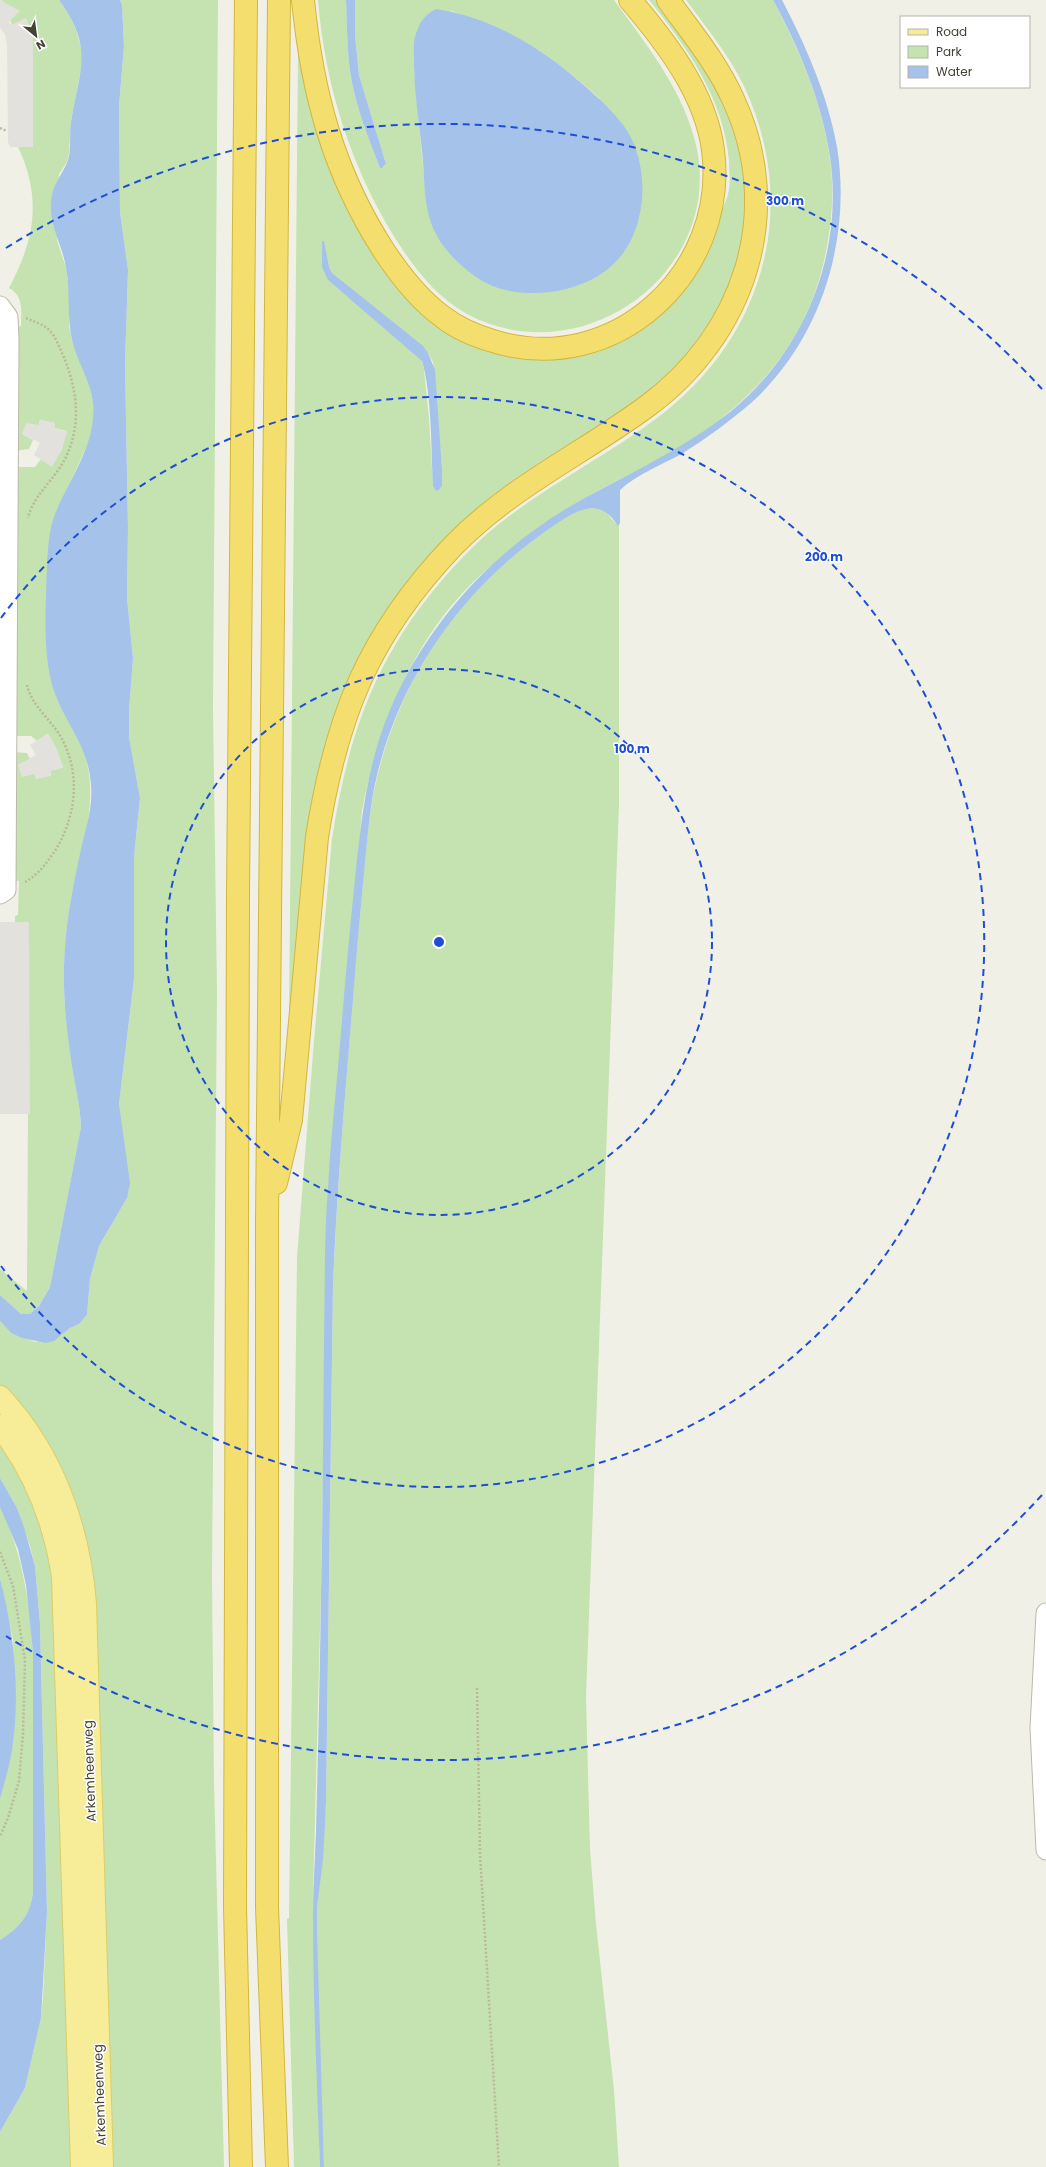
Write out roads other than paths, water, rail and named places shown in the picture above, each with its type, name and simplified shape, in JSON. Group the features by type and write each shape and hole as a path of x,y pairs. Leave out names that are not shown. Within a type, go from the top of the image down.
{"highway":[{"path":"241,2167 234,1906 238,903 246,0"},
{"path":"277,2167 267,1907 267,1222 279,0"},
{"path":"303,0 314,80 326,130 351,193 364,218 394,267 411,287 443,318 464,330 485,339 510,346 531,349 559,348 586,343 608,336 630,325 648,313 663,299 688,267 707,224 713,194 714,171 713,148 707,126 699,104 676,60 630,0"},
{"path":"267,1222 292,1120 317,837 322,805 335,748 351,698 363,672 378,644 410,594 466,533 489,513 529,483 646,407 687,372 723,325 746,274 756,216 753,164 744,124 733,98 714,64 668,0"}],"main road":[{"name":"Arkemheenweg","path":"0,1396 34,1442 60,1491 73,1530 82,1574 85,1604 102,2167"},
{"name":"Arkemheenweg","path":"0,1426 24,1462 42,1498 57,1544 63,1584 82,2167"}],"street":[{"path":"3,892 4,312"},
{"path":"1046,1613 1040,1728 1046,1850"}],"water":[{"path":"59,0 120,0 122,5 124,46 119,106 120,212 128,270 125,364 128,529 127,598 133,658 129,711 129,737 140,798 134,857 134,979 119,1104 130,1183 127,1198 99,1246 90,1279 87,1315 79,1324 70,1328 54,1341 46,1343 22,1338 11,1333 0,1321 0,1295 21,1314 30,1314 39,1306 50,1287 81,1127 66,1023 64,964 69,913 90,809 91,785 89,771 81,746 53,688 47,659 46,611 47,565 51,526 61,500 86,448 93,419 93,404 90,388 71,335 66,268 51,212 53,191 69,158 71,122 82,60 81,46 77,32 70,17"},
{"path":"346,0 355,0 355,35 359,75 386,164 382,168 380,168 367,133 352,84 348,54"},
{"path":"773,0 782,0 808,53 828,109 837,147 840,182 840,217 835,252 826,286 813,319 796,349 775,378 751,403 718,429 683,453 642,474 620,490 620,523 618,526 611,516 603,511 595,508 579,511 553,526 521,550 491,577 464,606 439,638 418,672 400,707 386,745 375,784 368,829 357,953 342,1142 333,1284 326,1803 323,1860 317,1907 324,2167 320,2167 314,2010 313,1916 320,1653 326,1225 350,924 359,838 372,764 387,716 414,663 431,635 473,584 496,561 548,520 693,438 730,412 756,387 779,360 798,330 813,298 824,264 831,229 833,193 830,157 815,96 792,37"},
{"path":"436,9 481,21 523,40 561,66 579,81 623,124 634,144 641,171 641,208 637,226 630,243 613,265 606,271 587,282 562,290 536,293 510,291 489,284 471,273 453,258 440,240 431,223 426,203 414,73 414,43 418,28 425,17"},
{"path":"322,241 324,241 329,267 332,273 423,346 428,353 435,370 442,469 442,486 439,490 436,491 433,486 428,390 422,361 328,280 322,267"},
{"path":"0,1478 17,1508 35,1566 40,1624 47,1912 41,2018 25,2088 0,2132 0,1940 13,1931 23,1920 30,1907 33,1891 33,1652 26,1585 18,1549 0,1507"},
{"path":"0,1579 12,1640 16,1681 16,1702 12,1750 0,1799"}]}
